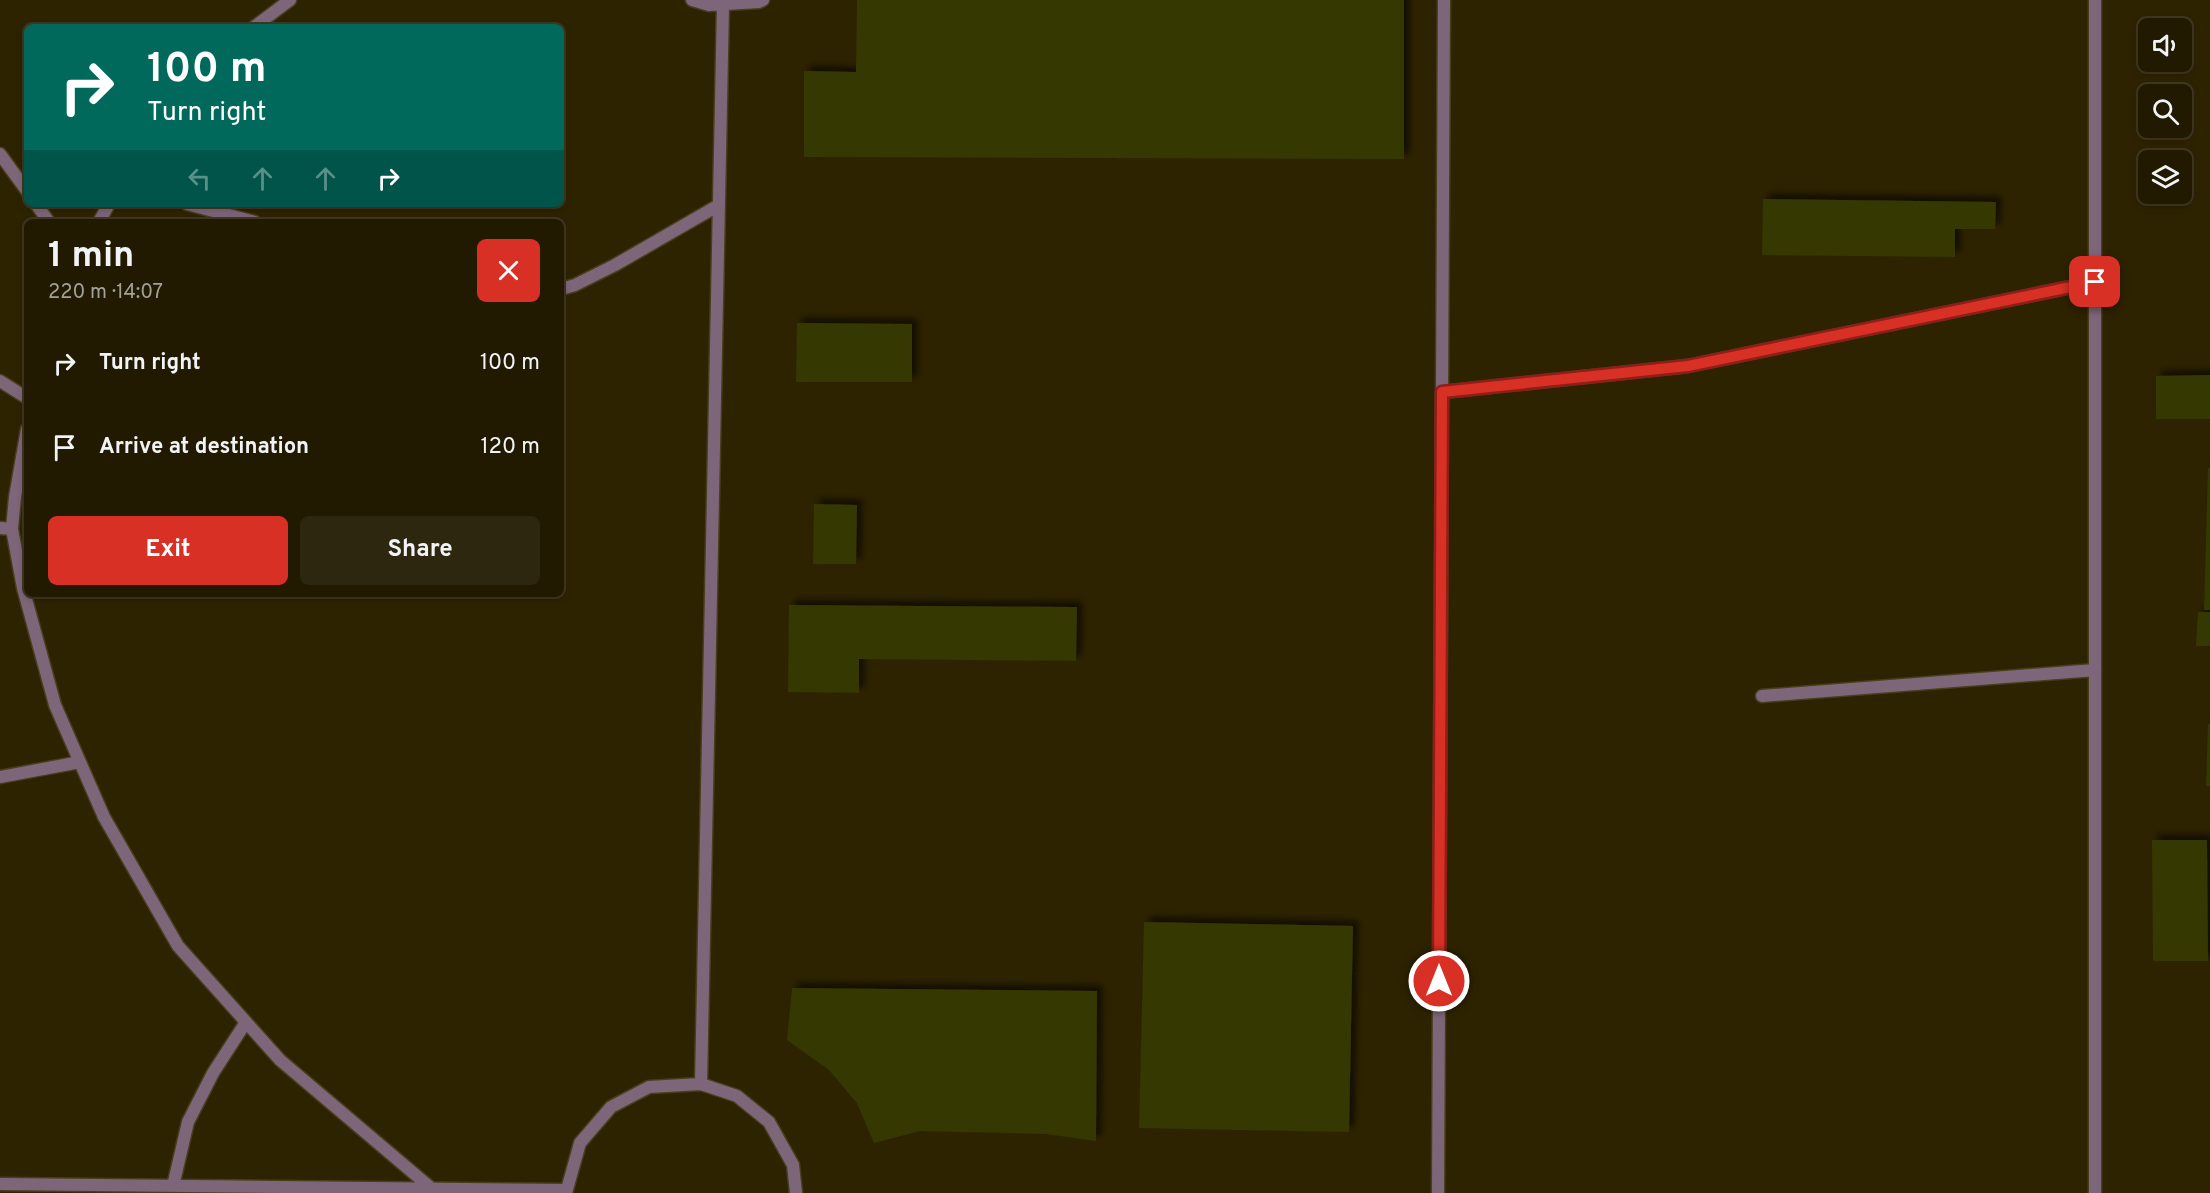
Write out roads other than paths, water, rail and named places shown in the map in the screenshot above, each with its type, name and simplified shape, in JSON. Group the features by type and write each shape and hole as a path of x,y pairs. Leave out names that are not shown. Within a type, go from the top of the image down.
{"street":[{"path":"258,24 290,0"},
{"path":"692,0 709,6 763,0"},
{"path":"1438,1193 1444,0"},
{"path":"2095,0 2095,1193"},
{"path":"701,1084 723,5"},
{"path":"0,154 24,187"},
{"path":"564,289 615,265 719,205"},
{"path":"198,207 244,219"},
{"path":"1442,392 1688,366 2095,282"},
{"path":"0,381 24,396"},
{"path":"24,446 15,497 6,529 24,595"},
{"path":"25,597 55,705 104,817 178,946 279,1060 431,1188"},
{"path":"1762,696 2095,670"},
{"path":"0,777 80,762"},
{"path":"173,1186 188,1122 213,1073 246,1022"},
{"path":"0,1184 566,1191 580,1143 611,1107 649,1087 701,1084 737,1096 769,1122 793,1165 796,1193"}]}
